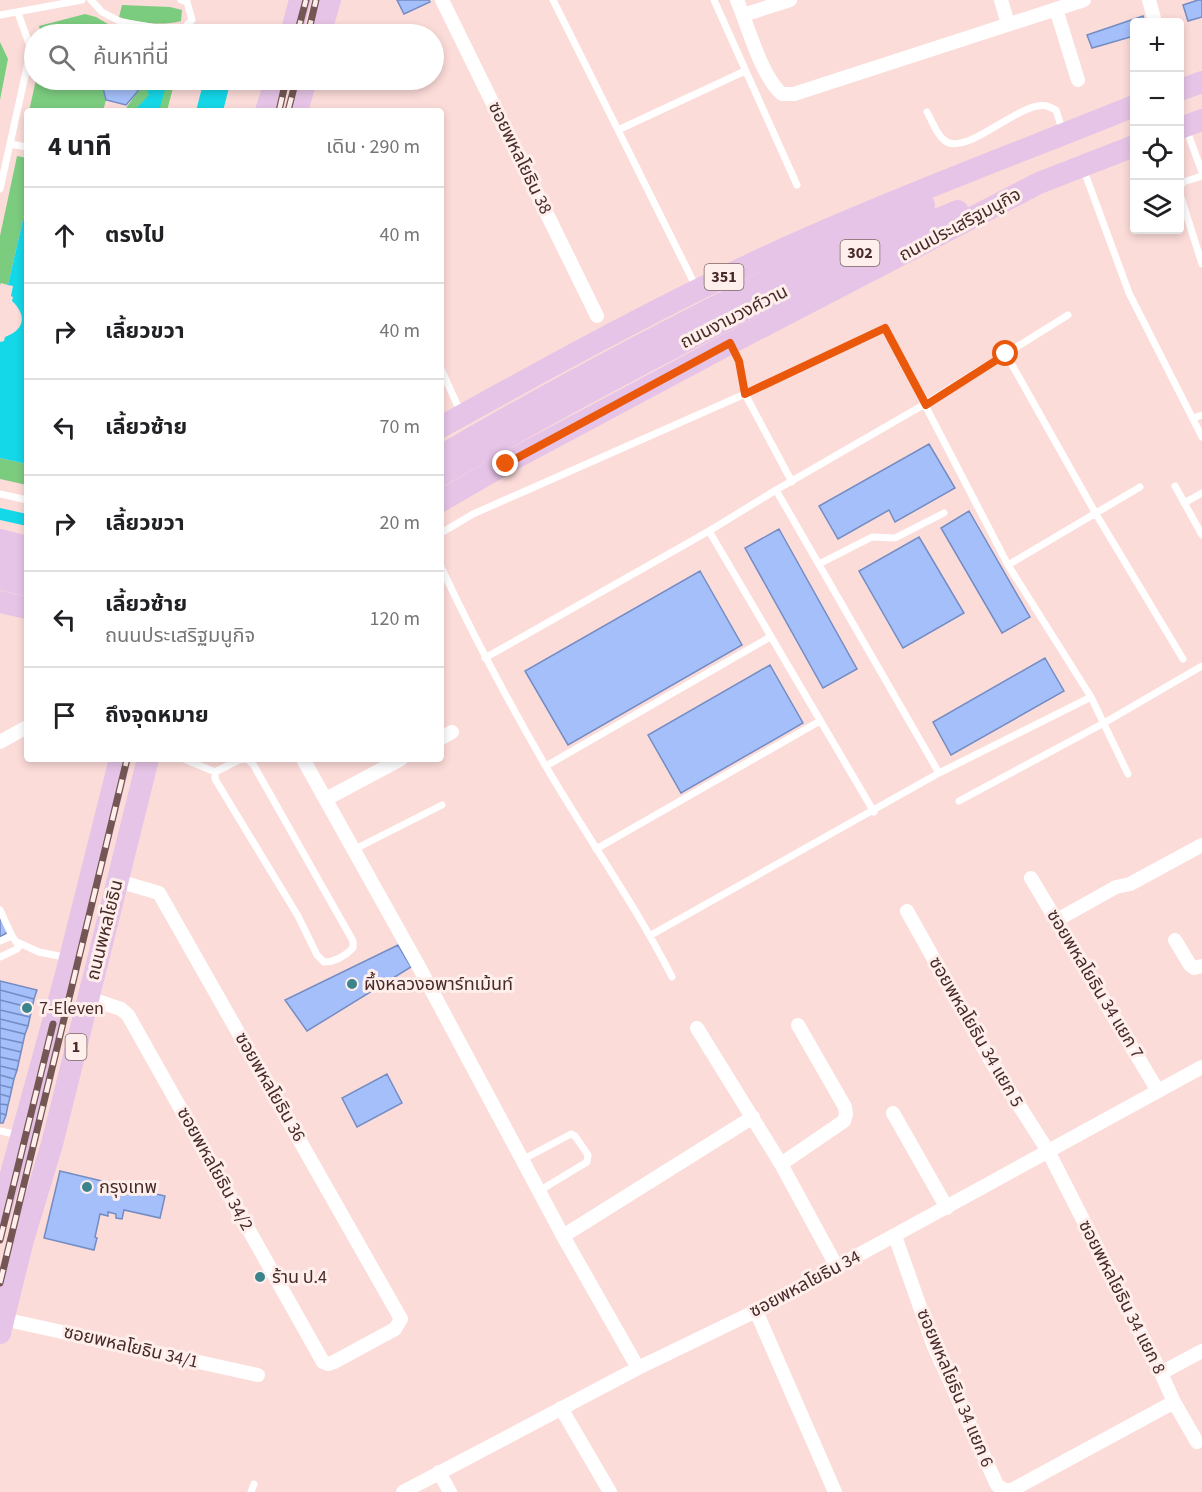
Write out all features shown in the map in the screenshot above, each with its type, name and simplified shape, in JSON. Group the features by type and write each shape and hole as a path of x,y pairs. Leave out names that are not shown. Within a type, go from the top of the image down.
{"main road":[{"path":"294,24 300,0"},
{"path":"324,24 330,0"},
{"path":"1184,88 1202,82"},
{"path":"267,108 273,90"},
{"path":"278,108 281,90"},
{"path":"298,108 303,90"},
{"path":"307,108 310,90"},
{"name":"351","path":"444,425 697,289 822,232 1130,108"},
{"name":"ถนนประเสริฐมนูกิจ","path":"444,499 730,343 1039,183 1130,148"},
{"name":"ถนนงามวงศ์วาน","path":"444,454 668,332 957,189 1019,151"},
{"name":"ถนนงามวงศ์วาน","path":"444,473 516,431 666,351 862,253 967,207 1039,183"},
{"path":"0,540 24,546"},
{"path":"0,562 24,567"},
{"path":"0,579 24,584"},
{"path":"0,602 24,607"},
{"name":"ถนนพหลโยธิน","path":"0,1206 7,1132 59,956 108,762"},
{"name":"ถนนพหลโยธิน","path":"2,1326 23,1240 108,840 120,762"},
{"name":"ถนนพหลโยธิน","path":"0,1214 65,978 135,762"},
{"name":"ถนนพหลโยธิน","path":"23,1240 52,1144 147,762"}],"street":[{"name":"ซอยพหลโยธิน 38","path":"442,0 597,316"},
{"path":"737,0 766,72 774,88 782,94 794,94 1084,0"},
{"path":"743,15 789,0"},
{"path":"1001,0 1008,24"},
{"path":"1149,0 1154,18"},
{"path":"1056,9 1078,80"},
{"path":"0,742 24,729"},
{"path":"305,762 418,965 563,1236 638,1368"},
{"path":"326,799 395,762"},
{"path":"1057,920 1116,887 1130,884 1202,846"},
{"name":"ซอยพหลโยธิน 34 แยก 7","path":"1031,878 1158,1091"},
{"name":"ซอยพหลโยธิน 36","path":"118,881 159,893 401,1319 394,1329 334,1362 328,1364 323,1362"},
{"name":"ซอยพหลโยธิน 34 แยก 5","path":"907,911 992,1063 1048,1151"},
{"path":"1175,940 1190,965 1194,968 1202,966"},
{"name":"ซอยพหลโยธิน 34/2","path":"88,998 122,1009 128,1014 323,1362"},
{"path":"782,1164 844,1121 846,1114 845,1107 798,1025"},
{"path":"697,1028 782,1164 837,1267"},
{"name":"ซอยพหลโยธิน 34","path":"403,1492 638,1368 756,1311 1202,1067"},
{"path":"893,1113 947,1208"},
{"path":"563,1236 753,1117"},
{"name":"ซอยพหลโยธิน 34 แยก 8","path":"1048,1151 1174,1402 1197,1442"},
{"name":"ซอยพหลโยธิน 34 แยก 6","path":"895,1236 933,1344 997,1485 1004,1490 1012,1490 1174,1402"},
{"path":"756,1311 835,1492"},
{"name":"ซอยพหลโยธิน 34/1","path":"2,1326 258,1376"},
{"path":"1161,1373 1202,1351"},
{"path":"561,1408 610,1492"},
{"path":"439,1472 450,1492"}],"lane":[{"path":"0,15 82,0"},
{"path":"91,0 102,12 120,22 132,24"},
{"path":"181,0 187,2 192,20 188,24"},
{"path":"553,0 697,289"},
{"path":"714,0 797,185"},
{"path":"18,13 24,30"},
{"path":"618,130 745,71"},
{"path":"0,189 24,81"},
{"path":"927,112 942,139 950,144 959,145 1035,106 1047,106 1056,110 1064,134"},
{"path":"1184,182 1202,174 1189,125"},
{"path":"10,144 24,146"},
{"path":"1083,166 1130,293 1202,437"},
{"path":"1184,209 1202,264"},
{"path":"485,658 926,405 1068,315"},
{"path":"444,531 473,514 745,394 885,328 1008,565 1091,697 1128,774"},
{"path":"730,343 739,361 745,394 792,482"},
{"path":"1006,354 1096,514 1183,659"},
{"path":"444,376 462,415"},
{"path":"1193,418 1202,415"},
{"path":"1175,486 1202,535"},
{"path":"1008,565 1140,487"},
{"path":"776,490 939,773"},
{"path":"1184,503 1202,493"},
{"path":"0,494 24,499"},
{"path":"819,564 872,537 895,538 944,513"},
{"path":"709,531 874,812"},
{"path":"444,573 485,658 546,766 651,935 672,977"},
{"path":"546,766 770,637"},
{"path":"959,801 1104,723 1202,666"},
{"path":"651,935 874,812 939,773 1091,697"},
{"path":"596,849 820,721"},
{"path":"192,762 215,771 235,762"},
{"path":"215,771 215,779 297,916 317,955 324,962 333,962 353,948 353,941 251,762"},
{"path":"354,850 442,805"},
{"path":"0,910 19,946 0,957"},
{"path":"0,941 14,939 39,952 59,956"},
{"path":"522,1160 571,1134 575,1136 588,1155 587,1162 539,1191"},
{"path":"251,1492 254,1484"}],"green space":[{"path":"122,5 170,7 182,10 181,21 158,24 119,17"},
{"path":"85,14 108,24 47,24"},
{"path":"0,42 8,59 0,100"},
{"path":"34,90 104,90 106,100 104,108 30,108"},
{"path":"172,90 168,108 126,108 138,91"},
{"path":"17,156 24,157 24,215 8,285 1,283 0,285 0,236"},
{"path":"0,458 24,463 24,484 0,479"}],"water":[{"path":"147,90 165,90 160,108 137,108 149,95"},
{"path":"201,90 228,90 224,108 197,108"},
{"path":"24,215 24,463 0,458 0,342 17,330 22,322 20,312 12,301 13,286 8,285"},
{"path":"0,508 24,513 24,525 0,520"}],"building":[{"path":"397,0 429,0 430,2 404,14"},
{"path":"1202,0 1202,17 1188,21 1183,5"},
{"path":"1130,20 1130,37 1092,48 1087,35"},
{"path":"104,90 138,90 126,105 106,100"},
{"path":"929,444 955,488 895,522 889,510 838,539 819,506"},
{"path":"969,511 1030,617 1002,633 941,528"},
{"path":"779,529 857,669 823,688 745,548"},
{"path":"919,537 964,613 903,648 859,571"},
{"path":"700,571 742,645 568,745 525,671"},
{"path":"1045,658 1064,691 951,755 933,722"},
{"path":"770,665 803,723 681,793 648,735"},
{"path":"0,916 8,932 0,937"},
{"name":"ผึ้งหลวงอพาร์ทเม้นท์","path":"398,945 411,967 307,1031 285,1000"},
{"path":"0,981 37,990 34,999 0,990"},
{"path":"0,990 34,999 32,1008 0,1000"},
{"path":"0,1000 32,1008 30,1017 0,1010"},
{"path":"0,1010 30,1017 28,1026 0,1019"},
{"path":"0,1019 28,1026 25,1034 0,1028"},
{"path":"0,1028 25,1034 23,1043 0,1038"},
{"path":"0,1038 23,1043 21,1052 0,1047"},
{"path":"0,1047 21,1052 19,1061 0,1057"},
{"path":"0,1057 19,1061 17,1070 0,1066"},
{"path":"0,1066 17,1070 14,1079 0,1075"},
{"path":"387,1074 402,1103 357,1127 342,1098"},
{"path":"0,1075 14,1079 12,1088 0,1085"},
{"path":"0,1085 12,1088 10,1097 0,1094"},
{"path":"0,1094 10,1097 8,1105 0,1104"},
{"path":"0,1104 8,1105 6,1115 0,1113"},
{"path":"0,1113 6,1115 3,1123 0,1123"},
{"path":"60,1171 165,1196 160,1218 124,1210 122,1219 108,1212 108,1216 100,1214 94,1250 44,1238"}],"railway":[{"path":"300,24 306,0"},
{"path":"310,24 316,0"},
{"path":"280,108 284,90"},
{"path":"289,108 293,90"},
{"path":"0,1283 126,762"},
{"path":"0,1240 53,1024"}],"place":[{"name":"ผึ้งหลวงอพาร์ทเม้นท์","path":"352,984"},
{"name":"7-Eleven","path":"27,1008"},
{"name":"กรุงเทพ","path":"87,1187"},
{"name":"ร้าน ป.4","path":"260,1277"}],"route":[{"path":"506,464 730,343 739,361 745,394 885,328 926,405 1006,354"}]}
